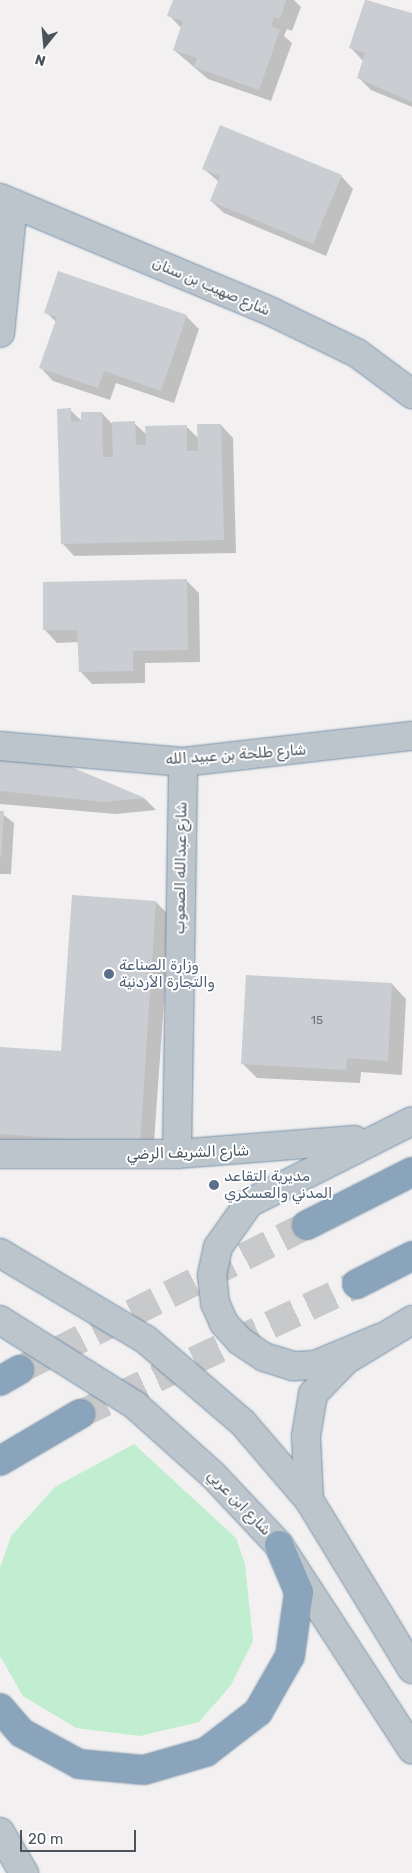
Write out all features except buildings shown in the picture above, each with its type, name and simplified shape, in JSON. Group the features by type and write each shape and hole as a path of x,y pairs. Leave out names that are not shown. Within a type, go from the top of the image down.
{"highway":[{"path":"307,1225 412,1172"},
{"path":"357,1284 412,1256"},
{"path":"0,1461 80,1414"},
{"path":"0,1484 25,1447"},
{"path":"0,1708 22,1733 79,1764 144,1770 206,1752 258,1712 290,1656 299,1592 279,1545"}],"street":[{"path":"0,333 7,201"},
{"name":"شارع صهيب بن سنان","path":"7,201 272,312 357,353 412,394"},
{"name":"شارع طلحة بن عبيد الله","path":"0,746 183,762 412,736"},
{"name":"شارع عبدالله الصعوب","path":"177,1154 183,762"},
{"path":"380,1338 315,1365 293,1366 264,1357 240,1341 224,1323 215,1303 212,1276 218,1247 248,1203 412,1121"},
{"name":"شارع الشريف الرضي","path":"0,1154 177,1154 375,1139"},
{"path":"3,1254 145,1338 243,1423 308,1500 412,1669"},
{"name":"شارع ابن عربي","path":"0,1320 135,1405 213,1475 279,1545 412,1749"},
{"path":"308,1500 306,1436 313,1394 346,1360 412,1320"},
{"path":"0,1832 24,1873"}],"green space":[{"path":"134,1444 236,1538 245,1564 253,1641 231,1685 199,1722 140,1736 76,1728 23,1696 0,1656 0,1568 11,1536 55,1487"}],"tunnel":[{"path":"19,1370 307,1225"},
{"path":"80,1414 357,1284"}],"place":[{"name":"وزارة الصناعة والتجارة الأردنية","path":"109,974"},
{"name":"مديرية التقاعد المدني والعسكري","path":"214,1185"}]}
